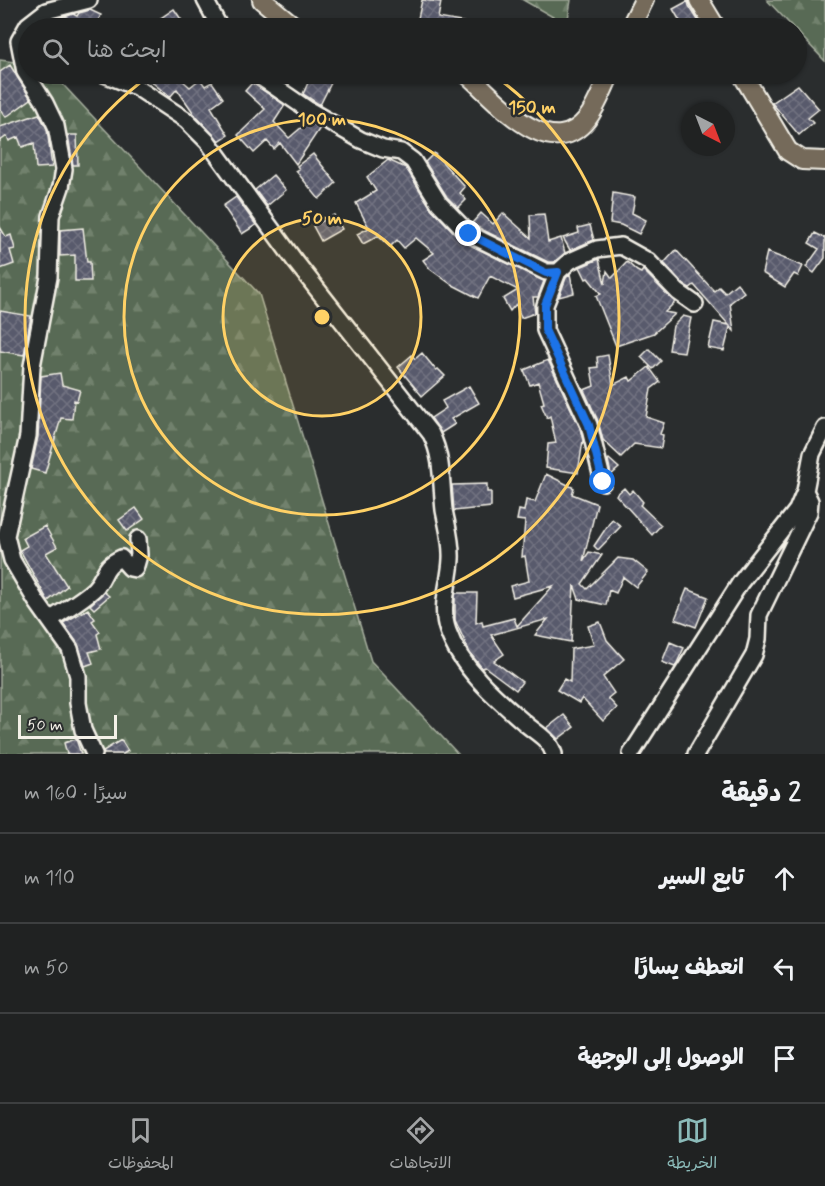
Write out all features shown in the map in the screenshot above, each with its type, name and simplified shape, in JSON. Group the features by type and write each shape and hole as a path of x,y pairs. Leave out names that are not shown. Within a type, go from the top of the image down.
{"main road":[{"path":"262,0 284,18"},
{"path":"635,18 644,0"},
{"path":"699,0 710,18"},
{"path":"478,84 526,126 539,133 553,136 568,133 586,120 605,84"},
{"path":"748,84 788,152 802,160 825,161"}],"street":[{"path":"36,18 46,10 89,0"},
{"path":"205,0 215,18"},
{"path":"33,84 56,126 64,169 61,187 51,216 49,277 32,366 28,436 6,536 12,560 74,658 78,676 80,717 87,743 94,754"},
{"path":"129,84 186,120 208,142 295,261 431,434 440,458 443,500 451,538 450,571 444,604 448,633 474,675 529,727 543,736 554,754"},
{"path":"271,84 307,109 361,140 383,149 401,152 413,161 439,202 461,228 477,240 546,273 558,272"},
{"path":"603,482 589,425 545,330 545,305 558,272 570,261 597,249 621,246 648,261 678,292 695,304"},
{"path":"631,754 740,583 797,510 805,491 812,454 825,428"},
{"path":"696,754 754,656 759,639 759,615 809,512 810,501 805,491"},
{"path":"50,620 100,583 103,570 112,562 121,558 130,568 135,569 139,555 138,539"}],"green space":[{"path":"523,0 571,0 568,18 555,18"},
{"path":"767,0 825,0 825,61 807,42 807,18 784,18"},
{"path":"0,60 18,63 18,84 62,84 259,294 371,661 458,754 0,754"}],"building":[{"path":"422,0 441,2 438,18 418,18"},
{"path":"688,1 697,18 678,18 673,9"},
{"path":"174,9 180,18 161,18"},
{"path":"90,10 101,15 99,18 62,18 73,14 77,16 79,13"},
{"path":"10,65 18,78 18,84 22,84 31,99 6,117 0,109 0,72"},
{"path":"154,84 187,84 190,87 194,84 205,86 213,84 223,98 211,107 228,135 219,141 195,115 177,89 170,97"},
{"path":"254,84 285,105 274,122 289,138 309,121 320,128 296,164 280,143 274,149 267,141 254,153 238,135 265,109 245,91"},
{"path":"308,84 330,84 320,105 303,94"},
{"path":"798,85 819,109 808,118 813,123 799,135 772,103"},
{"path":"39,114 47,129 52,167 36,168 34,143 22,147 18,137 9,141 7,136 0,141 0,127"},
{"path":"68,135 77,135 78,165 73,165"},
{"path":"434,153 465,187 460,193 466,200 458,208 447,197 425,162"},
{"path":"313,154 336,183 319,199 296,171 299,169 297,166"},
{"path":"388,160 406,168 431,208 462,241 544,281 538,297 533,297 535,313 521,318 516,304 510,311 503,299 518,290 490,276 478,298 451,284 430,269 423,260 434,253 416,238 404,248 397,240 390,247 378,236 363,244 357,234 369,228 356,203 376,191 367,177"},
{"path":"273,175 286,190 267,206 255,190"},
{"path":"613,193 635,197 632,213 646,220 639,234 621,225 610,223"},
{"path":"236,197 256,225 242,234 223,206"},
{"path":"481,213 493,224 503,213 531,238 530,215 544,214 548,242 561,238 565,253 554,262 548,262 475,226 472,223"},
{"path":"334,215 342,229 321,241 313,226"},
{"path":"590,225 594,240 570,250 563,238 579,233 578,228"},
{"path":"0,227 6,237 11,235 15,249 10,250 14,264 0,269"},
{"path":"83,228 87,262 90,262 91,281 75,281 75,255 60,256 60,230"},
{"path":"815,233 825,238 825,258 814,273 806,267 819,249 809,243"},
{"path":"676,250 714,291 719,287 725,293 737,283 744,292 730,303 734,331 730,327 724,351 708,348 714,322 729,325 694,285 690,288 684,285 664,263"},
{"path":"767,252 803,266 798,276 794,274 785,287 762,273"},
{"path":"599,259 605,284 607,271 612,278 627,262 641,273 643,270 675,302 665,312 675,314 654,333 616,346 596,296 601,294 588,278 586,279 580,267"},
{"path":"570,274 574,293 559,297 566,278"},
{"path":"0,311 31,316 24,355 0,351"},
{"path":"683,316 691,318 684,352 669,350 673,326"},
{"path":"649,349 661,361 653,369 641,357"},
{"path":"422,353 436,370 438,369 445,376 422,396 398,367 412,355 415,359"},
{"path":"608,355 613,385 629,377 631,381 649,367 660,382 651,389 646,417 664,423 660,434 663,435 661,448 634,444 621,457 603,440 598,421 584,390 594,386 591,368 598,367 597,357"},
{"path":"548,360 580,428 583,440 578,473 546,468 548,444 556,443 550,416 547,418 541,404 544,403 538,382 530,385 524,370"},
{"path":"60,373 62,385 80,390 77,401 74,400 72,419 61,418 45,473 31,469 38,437 41,376"},
{"path":"469,386 479,403 451,419 455,424 441,433 431,418 446,408 442,401"},
{"path":"608,460 619,468 611,475"},
{"path":"546,474 574,488 572,494 597,504 583,561 589,552 602,555 582,584 587,589 618,558 633,560 648,572 636,587 623,577 616,593 609,590 606,605 579,599 574,585 571,642 535,635 548,619 491,635 504,654 494,661 522,682 516,690 485,667 482,668 470,653 455,620 455,596 456,593 477,593 476,623 482,621 483,626 514,618 517,626 553,586 513,597 510,586 529,581 525,556 522,557 525,521 517,520 519,510 524,511 526,500 535,502"},
{"path":"487,484 487,492 491,492 491,507 454,511 452,485"},
{"path":"624,488 629,494 633,490 643,502 640,505 661,525 652,535 616,495"},
{"path":"136,508 144,519 127,531 119,520"},
{"path":"612,519 621,526 598,550 594,546"},
{"path":"45,526 57,547 46,553 67,586 48,601 20,550 27,546 23,538"},
{"path":"687,589 708,597 696,627 675,619"},
{"path":"104,592 109,596 94,609 90,605"},
{"path":"88,609 95,619 92,621 100,632 97,634 101,649 89,652 93,663 85,666 78,644 63,623"},
{"path":"600,622 607,640 624,659 603,677 614,693 608,698 617,708 603,721 582,698 579,703 557,690 564,679 570,682 571,649 594,645 588,626"},
{"path":"670,642 684,648 675,667 662,662"},
{"path":"564,715 574,727 558,739 547,728"},
{"path":"76,739 81,754 67,754 64,743"},
{"path":"121,740 128,751 123,754 104,754 103,751"}],"route":[{"path":"469,234 483,244 546,273 558,272 545,305 543,321 559,364 584,412 594,438 603,482"}]}
